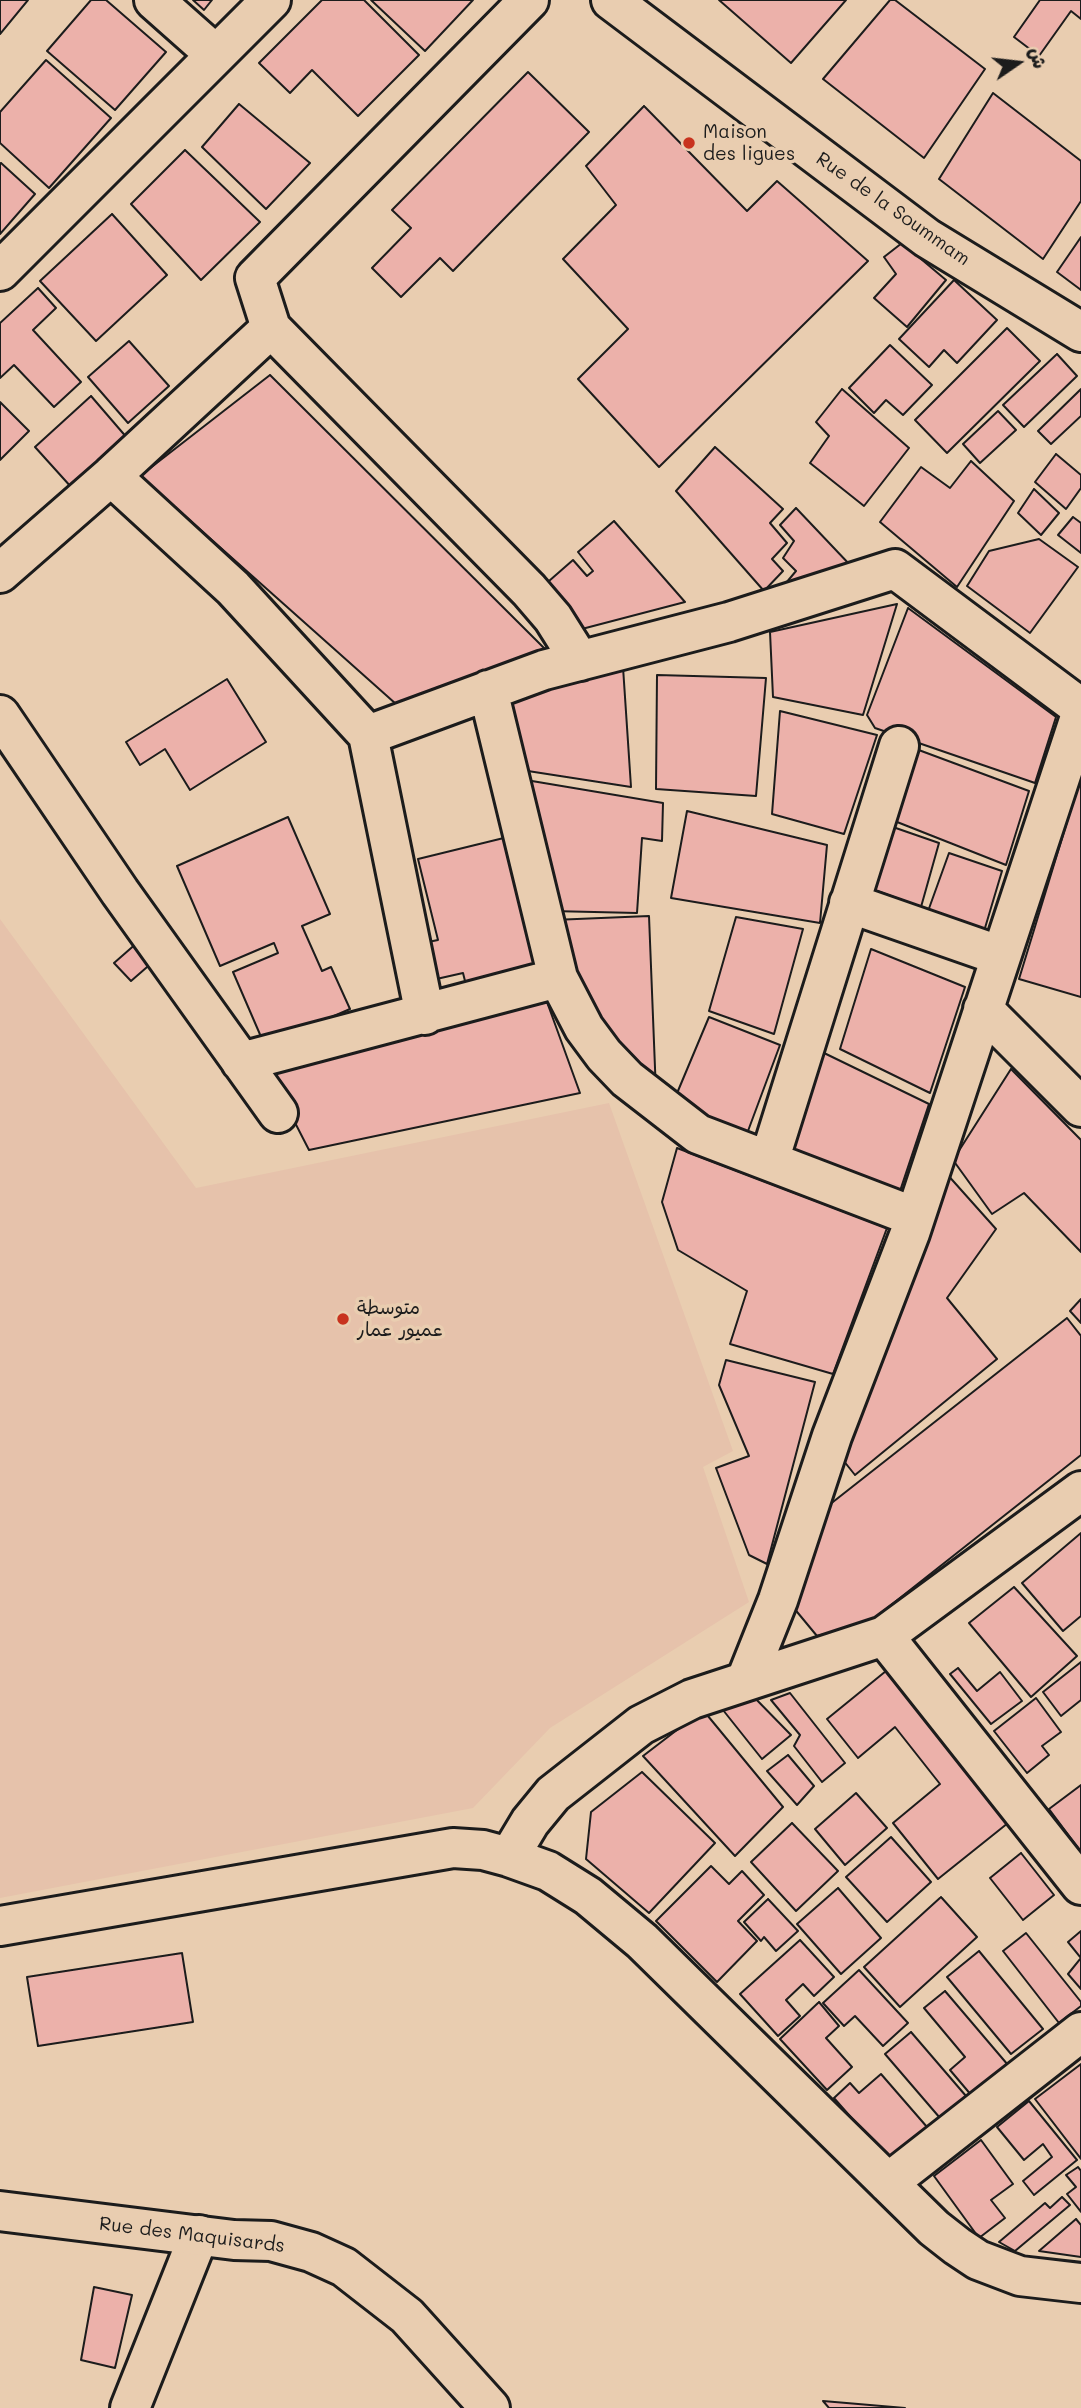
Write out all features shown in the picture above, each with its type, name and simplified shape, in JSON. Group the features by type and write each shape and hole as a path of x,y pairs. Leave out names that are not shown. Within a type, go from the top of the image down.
{"street":[{"path":"154,0 216,55"},
{"path":"0,271 271,0"},
{"path":"529,0 255,278 271,328 529,590 553,618 580,661"},
{"name":"Rue de la Soummam","path":"611,0 927,238 1081,332"},
{"path":"0,573 111,476 271,328"},
{"path":"111,476 233,588 368,735 425,1015"},
{"path":"368,735 488,690 580,661 729,622 895,569 1081,708"},
{"path":"488,690 558,978 584,1028 627,1079 698,1134 915,1217"},
{"path":"746,1680 778,1600 832,1436 915,1217 1081,714"},
{"path":"0,715 113,882 278,1113"},
{"path":"769,1161 900,746"},
{"path":"849,903 1001,956"},
{"path":"241,1062 558,978"},
{"path":"983,1009 1081,1107"},
{"path":"509,1857 530,1822 553,1794 631,1733 666,1710 746,1680 884,1636 1081,1491"},
{"path":"884,1636 1081,1885"},
{"path":"0,1926 453,1849 483,1850 509,1857 548,1871 588,1896 642,1941 934,2228 978,2260 1020,2276 1081,2283"},
{"path":"888,2183 1081,2032"},
{"name":"Rue des Maquisards","path":"0,2211 271,2241 311,2252 344,2267 407,2315 490,2408"},
{"path":"130,2408 199,2235"}],"shaded area":[{"name":"متوسطة عميور عمار","path":"0,919 196,1188 609,1103 733,1451 703,1467 749,1602 550,1728 473,1808 0,1898"}],"building":[{"path":"0,0 28,0 0,34"},
{"path":"91,0 106,0 166,52 115,110 47,51"},
{"path":"193,0 212,0 204,10"},
{"path":"322,0 364,0 419,55 358,116 312,70 290,93 259,63"},
{"path":"371,0 473,0 425,51"},
{"path":"719,0 846,0 791,63"},
{"path":"890,0 895,0 985,69 924,158 823,79"},
{"path":"1040,0 1081,0 1081,19 1071,11 1039,56 1014,37"},
{"path":"46,60 111,118 49,188 0,143 0,112"},
{"path":"528,72 589,132 453,271 440,258 401,297 372,268 411,228 392,210"},
{"path":"993,93 1081,161 1081,201 1043,259 939,179"},
{"path":"239,104 310,163 266,209 202,147"},
{"path":"644,106 747,211 777,181 868,261 659,467 578,379 628,329 563,259 616,205 586,166"},
{"path":"185,150 260,222 201,280 131,204"},
{"path":"0,164 35,194 0,234"},
{"path":"112,214 167,275 96,341 40,281"},
{"path":"1081,237 1081,290 1057,272"},
{"path":"902,243 946,280 907,327 874,298 896,274 884,257"},
{"path":"954,280 997,320 957,363 944,350 929,367 899,339"},
{"path":"38,288 56,308 33,330 81,382 54,407 14,365 0,378 0,323"},
{"path":"1007,328 1040,361 947,453 915,420"},
{"path":"129,341 169,386 128,423 88,377"},
{"path":"890,345 932,385 903,415 886,400 874,413 849,388"},
{"path":"1057,354 1077,376 1024,427 1003,405"},
{"path":"270,375 545,649 396,704 140,476"},
{"path":"842,389 909,448 864,506 810,463 829,436 816,422"},
{"path":"1081,389 1081,416 1051,444 1038,431"},
{"path":"91,396 128,439 72,488 35,447"},
{"path":"0,402 29,431 0,460"},
{"path":"998,411 1016,430 980,463 963,444"},
{"path":"715,447 783,509 770,523 787,543 772,559 783,571 764,591 676,491"},
{"path":"1056,454 1081,475 1081,488 1066,509 1035,482"},
{"path":"971,461 1014,501 957,587 880,522 921,467 950,488"},
{"path":"1034,489 1059,513 1041,535 1018,513"},
{"path":"796,508 851,566 776,595 796,571 783,558 794,541 780,525"},
{"path":"1073,517 1081,523 1081,553 1058,535"},
{"path":"614,521 685,602 578,630 541,588 573,560 587,576 593,571 578,552"},
{"path":"1039,539 1078,567 1030,633 967,586 989,551"},
{"path":"897,604 863,715 773,697 770,632"},
{"path":"908,608 1056,717 1035,783 875,728 867,715"},
{"path":"623,667 631,787 515,769 502,693"},
{"path":"657,675 766,678 756,796 656,789"},
{"path":"227,679 266,742 190,790 165,749 140,765 126,742"},
{"path":"780,711 877,735 844,834 772,814"},
{"path":"916,749 1029,791 1006,865 892,820"},
{"path":"1081,776 1081,997 1019,979"},
{"path":"520,779 663,803 662,841 642,838 637,913 551,911"},
{"path":"687,811 827,845 820,923 671,898"},
{"path":"288,817 330,914 302,926 322,971 331,967 350,1009 265,1046 233,972 278,953 274,943 220,966 177,866"},
{"path":"890,826 939,843 921,907 869,888"},
{"path":"516,835 550,977 469,997 463,973 432,980 423,943 438,940 418,859"},
{"path":"949,853 1002,871 982,938 927,914"},
{"path":"649,916 656,1093 575,987 553,920"},
{"path":"736,917 803,929 774,1034 709,1011"},
{"path":"138,942 154,961 131,981 114,963"},
{"path":"871,949 965,987 930,1093 840,1049"},
{"path":"547,1002 580,1093 309,1150 269,1072"},
{"path":"709,1017 780,1045 745,1139 675,1098"},
{"path":"822,1052 929,1104 897,1200 782,1156"},
{"path":"1011,1069 1081,1140 1081,1252 1024,1193 992,1214 953,1160"},
{"path":"677,1148 887,1228 833,1374 730,1344 747,1291 678,1250 662,1202"},
{"path":"946,1173 996,1229 947,1298 997,1359 855,1475 843,1460"},
{"path":"1081,1299 1081,1323 1070,1311"},
{"path":"1067,1318 1081,1336 1081,1455 867,1624 817,1636 793,1607 824,1509"},
{"path":"726,1360 815,1382 767,1564 749,1555 716,1468 749,1456 719,1385"},
{"path":"1081,1533 1081,1616 1063,1631 1022,1583"},
{"path":"1014,1587 1077,1656 1031,1697 969,1623"},
{"path":"1081,1662 1081,1700 1061,1716 1043,1692"},
{"path":"958,1668 977,1691 1000,1672 1022,1701 991,1724 950,1674"},
{"path":"886,1671 1008,1823 938,1879 893,1823 940,1784 895,1727 858,1758 827,1719"},
{"path":"750,1693 791,1735 762,1759 719,1705"},
{"path":"790,1693 845,1763 822,1782 794,1746 800,1735 771,1700"},
{"path":"1036,1698 1061,1732 1042,1746 1049,1755 1027,1773 994,1731"},
{"path":"703,1710 783,1807 735,1856 643,1756"},
{"path":"788,1755 814,1786 797,1805 767,1771"},
{"path":"642,1772 715,1843 649,1913 586,1859 591,1812"},
{"path":"1081,1785 1081,1852 1049,1809"},
{"path":"856,1793 887,1828 845,1865 815,1829"},
{"path":"792,1823 838,1871 796,1911 751,1862"},
{"path":"891,1837 931,1882 887,1922 846,1877"},
{"path":"1021,1853 1054,1895 1023,1920 990,1878"},
{"path":"711,1866 729,1884 742,1871 764,1895 738,1921 757,1941 717,1982 656,1921"},
{"path":"838,1888 881,1938 841,1974 797,1924"},
{"path":"941,1897 977,1937 900,2007 864,1967"},
{"path":"768,1899 798,1931 776,1951 764,1937 761,1941 744,1922"},
{"path":"1081,1931 1081,1958 1068,1942"},
{"path":"1026,1933 1081,2002 1081,2006 1059,2023 1003,1951"},
{"path":"800,1940 834,1977 814,1996 803,1984 786,2000 800,2016 778,2036 740,1994"},
{"path":"979,1951 1043,2029 1011,2054 947,1977"},
{"path":"182,1953 193,2022 38,2046 27,1977"},
{"path":"1081,1958 1081,1989 1068,1974"},
{"path":"859,1970 908,2023 883,2046 855,2016 844,2026 823,2003"},
{"path":"945,1991 1008,2065 972,2096 950,2070 965,2057 924,2008"},
{"path":"819,2002 839,2026 826,2038 852,2067 827,2090 780,2039"},
{"path":"911,2032 966,2096 940,2118 885,2054"},
{"path":"1081,2064 1081,2159 1035,2099"},
{"path":"881,2074 927,2127 889,2161 834,2098 850,2083 859,2093"},
{"path":"1029,2101 1077,2160 1034,2195 1023,2181 1052,2157 1043,2144 1024,2160 997,2127"},
{"path":"981,2140 1013,2184 991,2200 1005,2218 979,2238 934,2176"},
{"path":"1078,2167 1081,2171 1081,2212 1067,2194 1076,2187 1066,2175"},
{"path":"1062,2197 1070,2205 1015,2251 999,2242 1045,2203 1050,2208"},
{"path":"1076,2219 1081,2225 1081,2257 1039,2251"},
{"path":"94,2287 132,2295 115,2368 81,2360"},
{"path":"823,2401 905,2408 829,2408"}],"place":[{"name":"Maison des ligues","path":"689,143"},
{"name":"متوسطة عميور عمار","path":"343,1319"}]}
